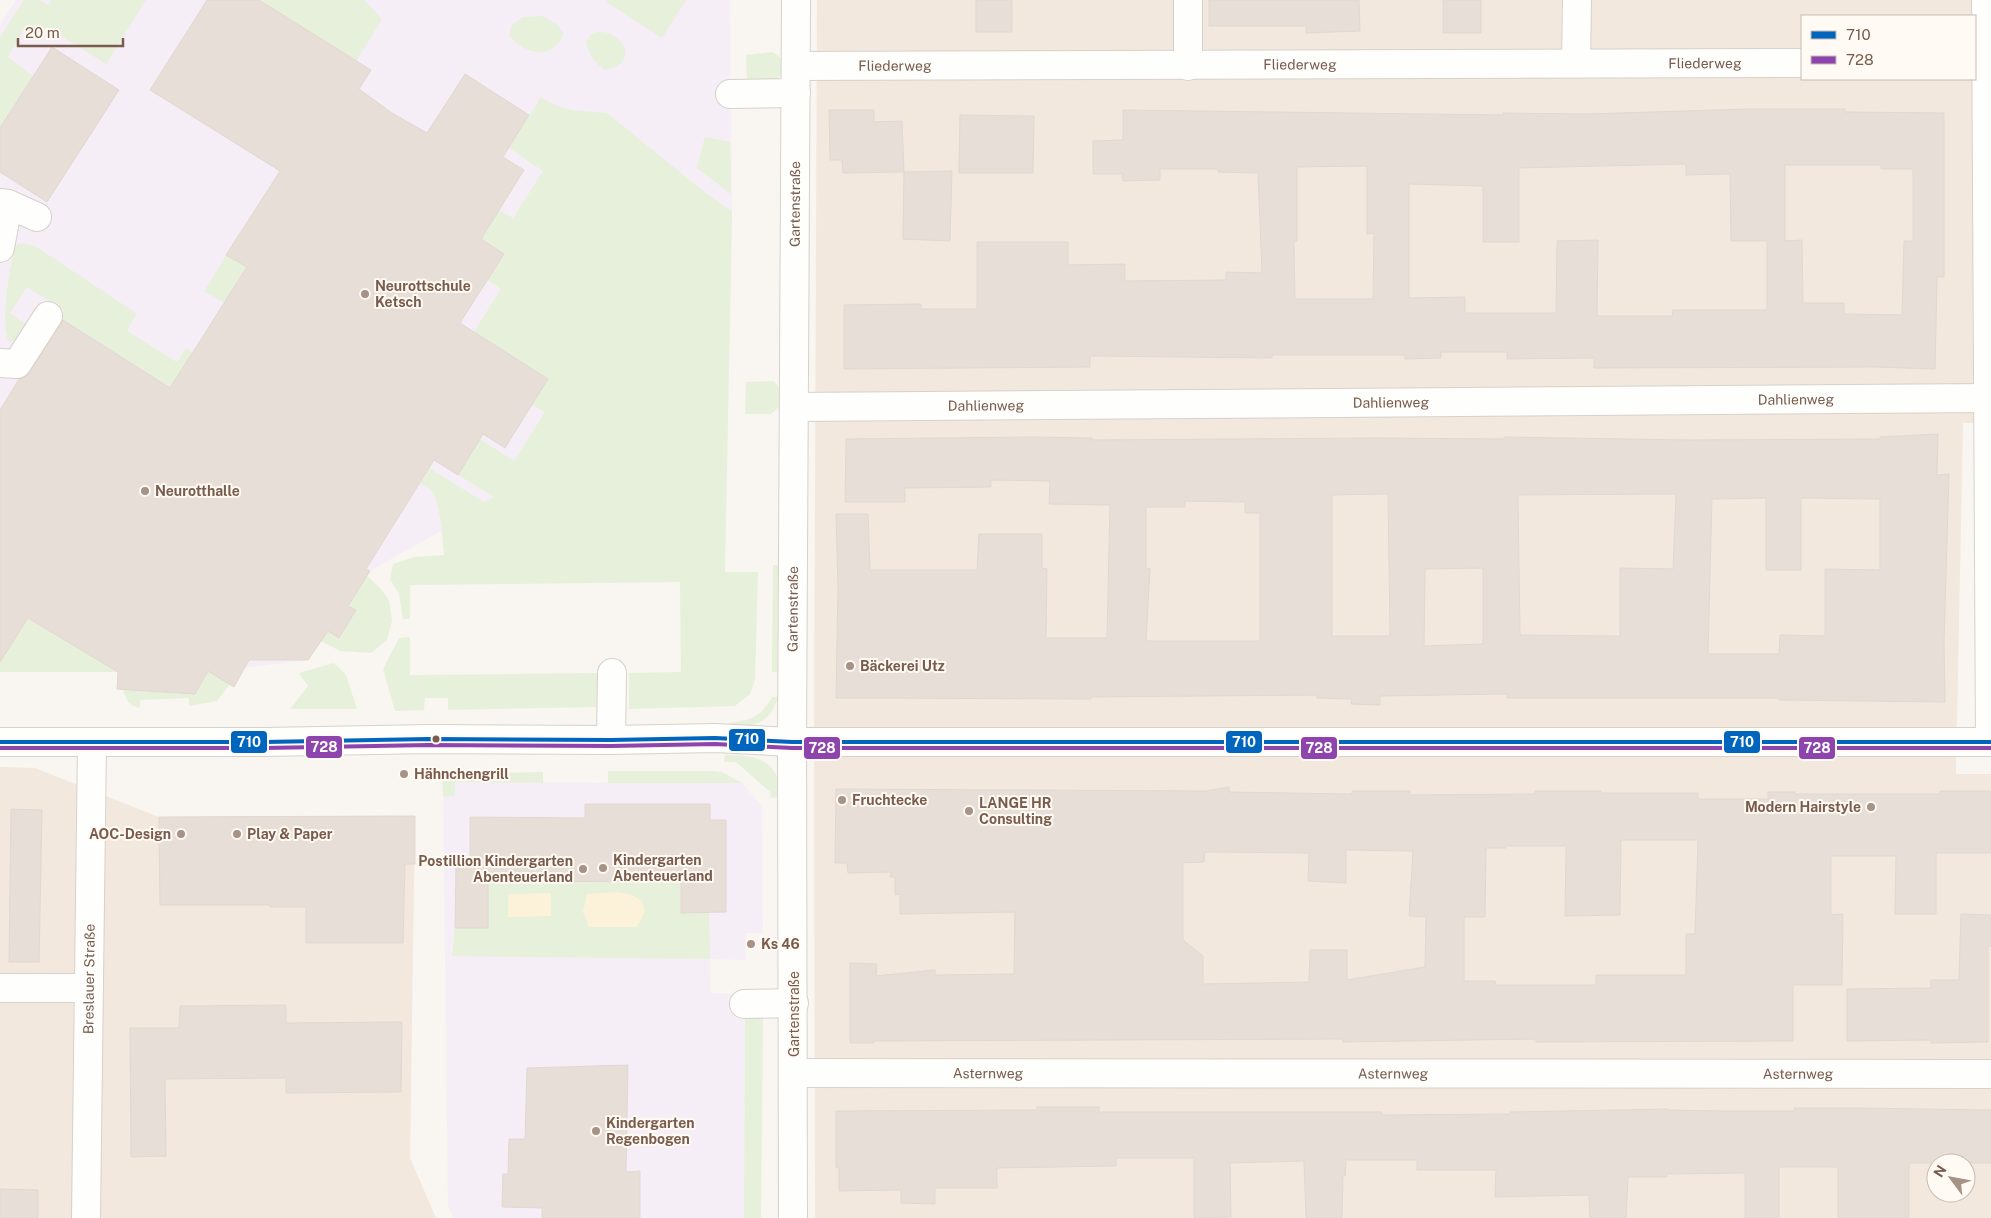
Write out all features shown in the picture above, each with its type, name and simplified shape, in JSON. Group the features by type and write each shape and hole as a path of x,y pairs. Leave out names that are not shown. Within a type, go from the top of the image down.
{"street":[{"name":"Gartenstraße","path":"793,1218 792,742 796,0"},
{"path":"1188,0 1188,66"},
{"path":"1576,0 1576,63"},
{"path":"0,742 715,738 792,742 1991,742 1988,398 1980,63 1986,0"},
{"name":"Fliederweg","path":"730,94 796,79 1188,66 1801,63"},
{"path":"0,248 4,204 37,217"},
{"path":"0,363 17,364 48,316"},
{"name":"Dahlienweg","path":"794,407 1988,398"},
{"path":"611,740 612,673"},
{"name":"Breslauer Straße","path":"86,1218 92,742"},
{"path":"0,988 89,988"},
{"path":"744,1004 794,1003"},
{"name":"Asternweg","path":"794,1073 1991,1074"}],"shaded area":[{"name":"Neurottschule Ketsch","path":"16,0 730,0 732,212 729,376 716,402 507,494 370,571 308,660 158,679 0,626 0,25"},
{"path":"817,0 1991,0 1991,423 1963,423 1956,774 1991,774 1991,1218 815,1218 814,732"},
{"path":"0,767 35,768 159,817 415,816 410,1158 436,1218 0,1218"},
{"path":"455,782 742,783 762,806 763,933 746,933 745,960 710,959 711,993 745,994 744,1218 453,1218 448,1205 443,797 455,796"}],"green space":[{"path":"24,0 40,0 48,5 52,0 146,0 106,64 52,30 25,28 8,57 33,76 0,128 0,37"},
{"path":"259,0 364,0 382,19 356,61"},
{"path":"607,0 686,0 662,38 606,2"},
{"path":"542,16 557,24 564,34 559,43 552,48 538,52 530,51 515,42 509,35 512,25 523,17"},
{"path":"598,32 607,33 617,38 625,49 623,59 613,68 605,70 595,61 589,51 586,42 591,34"},
{"path":"773,52 783,60 782,70 774,83 747,84 746,55"},
{"path":"541,97 555,105 571,110 607,113 732,212 725,572 758,572 755,680 750,694 735,706 629,709 629,673 681,672 680,582 410,585 410,619 403,619 399,594 390,579 393,564 414,557 444,555 437,502 430,489 420,483 429,468 484,502 494,497 458,475 480,439 514,461 545,412 532,405 548,379 504,351 478,391 467,337 475,330 501,289 487,280 504,254 481,239 499,210 513,218 543,171 509,148"},
{"path":"705,137 730,142 731,194 697,168"},
{"path":"243,229 263,242 224,303 204,291"},
{"path":"18,244 35,246 137,314 127,331 177,362 186,348 216,367 194,403 59,317 64,310 27,287 10,313 26,324 14,341 9,342 5,325 8,283 15,248"},
{"path":"774,381 782,395 779,406 771,414 745,414 746,382"},
{"path":"773,565 778,565 777,672 772,672"},
{"path":"367,576 389,600 392,621 387,640 371,653 340,651 321,641 327,631 340,638 356,610 348,606"},
{"path":"28,618 118,672 0,672 0,636"},
{"path":"410,637 410,675 598,673 596,707 448,710 448,698 425,698 424,710 395,711 383,669 399,638"},
{"path":"334,663 346,675 357,709 290,709 308,686 299,673"},
{"path":"209,670 230,684 217,701 189,706 189,698 140,700 140,708 128,702 123,689 195,694"},
{"path":"772,697 778,697 775,706 765,719 752,725 727,728 728,723 754,717 764,709"},
{"path":"725,755 748,756 768,765 777,777 778,797 771,798 770,792 736,762 724,762"},
{"path":"608,771 714,771 722,772 742,783 608,783"},
{"path":"543,772 543,783 455,782 455,796 443,797 442,774"},
{"path":"681,881 681,913 709,913 710,959 452,956 455,928 488,928 488,882"},
{"path":"763,1014 761,1218 744,1218 745,1015"}],"sand":[{"path":"617,892 632,895 642,901 645,912 637,927 589,927 583,912 587,894"},
{"path":"551,893 551,916 508,917 508,894"}],"building":[{"path":"207,0 259,0 371,70 359,89 392,113 427,133 465,74 529,115 503,157 524,170 481,239 504,254 460,323 548,379 505,448 483,434 458,475 434,460 366,569 370,571 348,606 356,610 339,638 328,631 308,660 249,660 234,687 208,671 195,694 117,689 118,672 28,618 0,662 0,410 19,379 24,378 30,372 63,320 170,388 247,267 226,255 280,171 150,90"},
{"path":"976,0 1012,0 1012,32 976,32"},
{"path":"1209,0 1359,0 1360,31 1306,33 1306,26 1209,26"},
{"path":"1443,0 1481,0 1481,33 1443,33"},
{"path":"52,47 119,90 47,202 0,172 0,128"},
{"path":"1750,109 1845,109 1845,112 1944,113 1944,277 1937,277 1935,369 1876,367 1594,368 1594,358 1507,359 1507,352 1441,352 1441,358 1405,359 1405,355 1272,355 1272,358 1090,356 1090,367 844,369 844,305 921,304 921,309 977,309 977,242 1068,242 1068,265 1125,264 1125,281 1226,280 1226,272 1262,273 1258,173 1218,172 1218,169 1160,169 1160,180 1123,181 1122,174 1093,174 1093,141 1123,140 1123,110 1503,115 1503,113 1586,114","holes":["1686,164 1686,175 1730,174 1731,241 1767,241 1767,310 1673,310 1672,316 1597,316 1598,240 1557,241 1556,313 1465,313 1465,297 1409,298 1409,184 1483,186 1483,242 1519,242 1519,168","1785,165 1881,165 1881,169 1913,169 1913,241 1904,241 1902,315 1844,314 1844,303 1803,303 1802,240 1785,241","1367,166 1367,234 1374,233 1373,299 1295,299 1294,241 1297,241 1297,167"]},
{"path":"829,110 874,110 874,122 902,121 904,172 843,173 842,160 830,160"},
{"path":"960,115 1034,116 1033,173 959,173"},
{"path":"952,171 950,241 903,239 904,172"},
{"path":"1938,434 1937,475 1949,474 1944,643 1945,702 1779,700 1780,698 1507,698 1507,694 1380,696 1380,705 1351,704 1352,699 1317,698 1317,695 1091,697 1091,699 836,698 838,586 836,514 868,514 870,570 977,570 979,534 1042,534 1042,568 1047,569 1046,638 1107,638 1110,505 1049,504 1050,481 991,480 991,487 905,488 905,502 845,502 846,439 1029,437 1092,438 1092,440 1504,439 1504,437 1691,440 1880,439 1880,437","holes":["1388,494 1390,636 1332,636 1332,495","1676,494 1673,569 1620,568 1620,636 1520,635 1518,495","1766,498 1766,570 1801,570 1801,498 1880,499 1880,570 1825,569 1825,636 1780,635 1779,654 1708,654 1712,499","1185,501 1245,502 1245,513 1260,513 1260,641 1146,641 1150,569 1146,568 1146,507 1185,507","1483,568 1483,644 1424,646 1425,569"]},
{"path":"1229,787 1229,792 1352,794 1352,791 1410,791 1410,795 1535,794 1535,791 1601,791 1601,793 1698,793 1698,799 1768,799 1768,792 1795,792 1795,794 1940,794 1940,791 1991,791 1991,853 1936,853 1936,914 1895,914 1896,856 1831,856 1831,915 1843,914 1842,985 1793,985 1793,1041 1536,1042 1536,1039 1343,1042 1343,1039 874,1041 873,1043 850,1043 850,963 877,964 876,976 935,970 935,975 1014,974 1015,912 900,914 900,894 895,895 895,877 890,877 891,872 848,873 847,863 835,863 836,789 1206,791","holes":["1621,840 1698,840 1695,934 1686,934 1686,975 1596,975 1596,985 1496,985 1495,981 1464,981 1464,917 1485,917 1486,848 1566,846 1565,916 1620,915","1346,850 1413,851 1409,916 1426,917 1425,967 1347,980 1347,950 1310,950 1309,982 1203,984 1203,956 1183,940 1183,863 1204,862 1205,852 1309,853 1308,881 1346,883"]},
{"name":"Postillion Kindergarten Abenteuerland","path":"585,804 710,804 710,820 726,820 726,912 681,913 681,881 488,882 488,928 455,928 456,866 470,866 470,817 585,818"},
{"path":"11,809 42,810 39,962 9,962"},
{"path":"415,816 415,864 405,864 403,943 306,943 306,907 270,907 270,905 160,905 159,817"},
{"path":"1961,914 1991,915 1991,946 1988,946 1988,1042 1931,1043 1931,1040 1847,1041 1847,989 1931,988 1931,980 1959,980"},
{"path":"286,1005 286,1023 402,1022 401,1092 286,1093 286,1078 165,1079 166,1156 131,1157 130,1028 179,1028 180,1006"},
{"path":"628,1065 626,1172 640,1171 640,1218 542,1218 542,1208 502,1207 503,1174 508,1174 509,1139 525,1139 527,1068"},
{"path":"1037,1107 1099,1107 1099,1112 1382,1112 1382,1115 1510,1114 1510,1112 1667,1109 1723,1111 1794,1111 1794,1108 1991,1110 1991,1163 1976,1163 1976,1153 1926,1153 1926,1163 1909,1163 1909,1218 1838,1218 1838,1167 1779,1167 1779,1218 1745,1218 1745,1173 1667,1174 1667,1177 1628,1177 1626,1218 1590,1218 1589,1195 1495,1197 1496,1170 1417,1170 1417,1160 1346,1160 1345,1176 1343,1176 1342,1218 1306,1218 1304,1161 1230,1163 1231,1217 1194,1218 1194,1158 1116,1158 1116,1166 997,1168 997,1188 935,1188 935,1204 901,1203 901,1190 839,1191 839,1168 836,1167 836,1111 1037,1110"},
{"path":"0,1189 38,1190 38,1218 0,1218"}],"transit line":[{"name":"710","path":"0,742 715,738 792,742 1991,742"},
{"name":"728","path":"0,748 715,744 792,748 1991,748"}],"place":[{"name":"Neurottschule Ketsch","path":"365,294"},
{"name":"Neurotthalle","path":"145,491"},
{"name":"Bäckerei Utz","path":"850,666"},
{"name":"Hähnchengrill","path":"404,774"},
{"name":"Fruchtecke","path":"842,800"},
{"name":"Modern Hairstyle","path":"1871,807"},
{"name":"LANGE HR Consulting","path":"969,811"},
{"name":"AOC-Design","path":"181,834"},
{"name":"Play & Paper","path":"237,834"},
{"name":"Kindergarten Abenteuerland","path":"603,868"},
{"name":"Postillion Kindergarten Abenteuerland","path":"583,869"},
{"name":"Ks 46","path":"751,944"},
{"name":"Kindergarten Regenbogen","path":"596,1131"}]}
